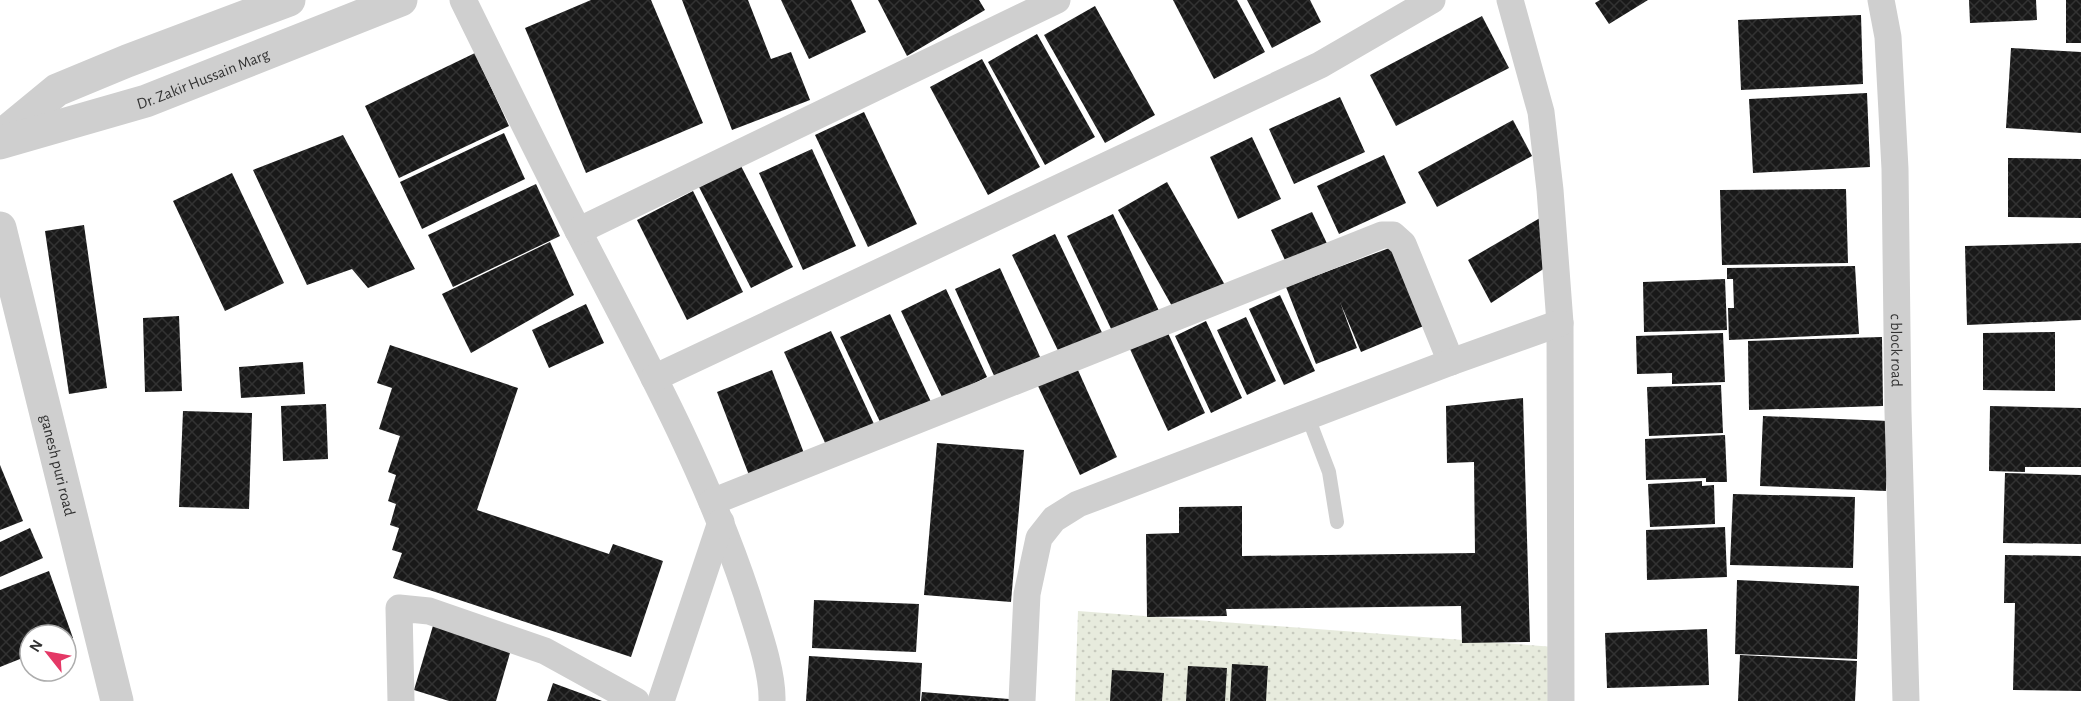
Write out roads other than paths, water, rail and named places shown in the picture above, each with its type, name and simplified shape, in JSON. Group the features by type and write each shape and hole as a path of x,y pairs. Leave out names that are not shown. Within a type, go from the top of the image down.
{"street":[{"path":"0,137 57,90 289,0"},
{"name":"Dr. Zakir Hussain Marg","path":"0,143 146,101 400,0"},
{"path":"463,0 654,378 716,512 763,647 772,701"},
{"path":"578,231 1057,0"},
{"path":"654,378 1320,65 1432,0"},
{"path":"1510,0 1541,112 1550,190 1560,323 1561,701"},
{"name":"c block road","path":"1881,0 1888,37 1895,169 1898,412 1906,701"},
{"name":"ganesh puri road","path":"0,228 117,701"},
{"path":"716,512 1382,235 1394,235 1403,244 1450,362"},
{"path":"1022,701 1027,594 1039,538 1054,519 1078,504 1450,362 1560,323"},
{"path":"661,701 716,512"},
{"path":"401,701 399,608 429,610 545,651 636,701"}],"lane":[{"path":"1308,417 1329,472 1337,522"}]}
